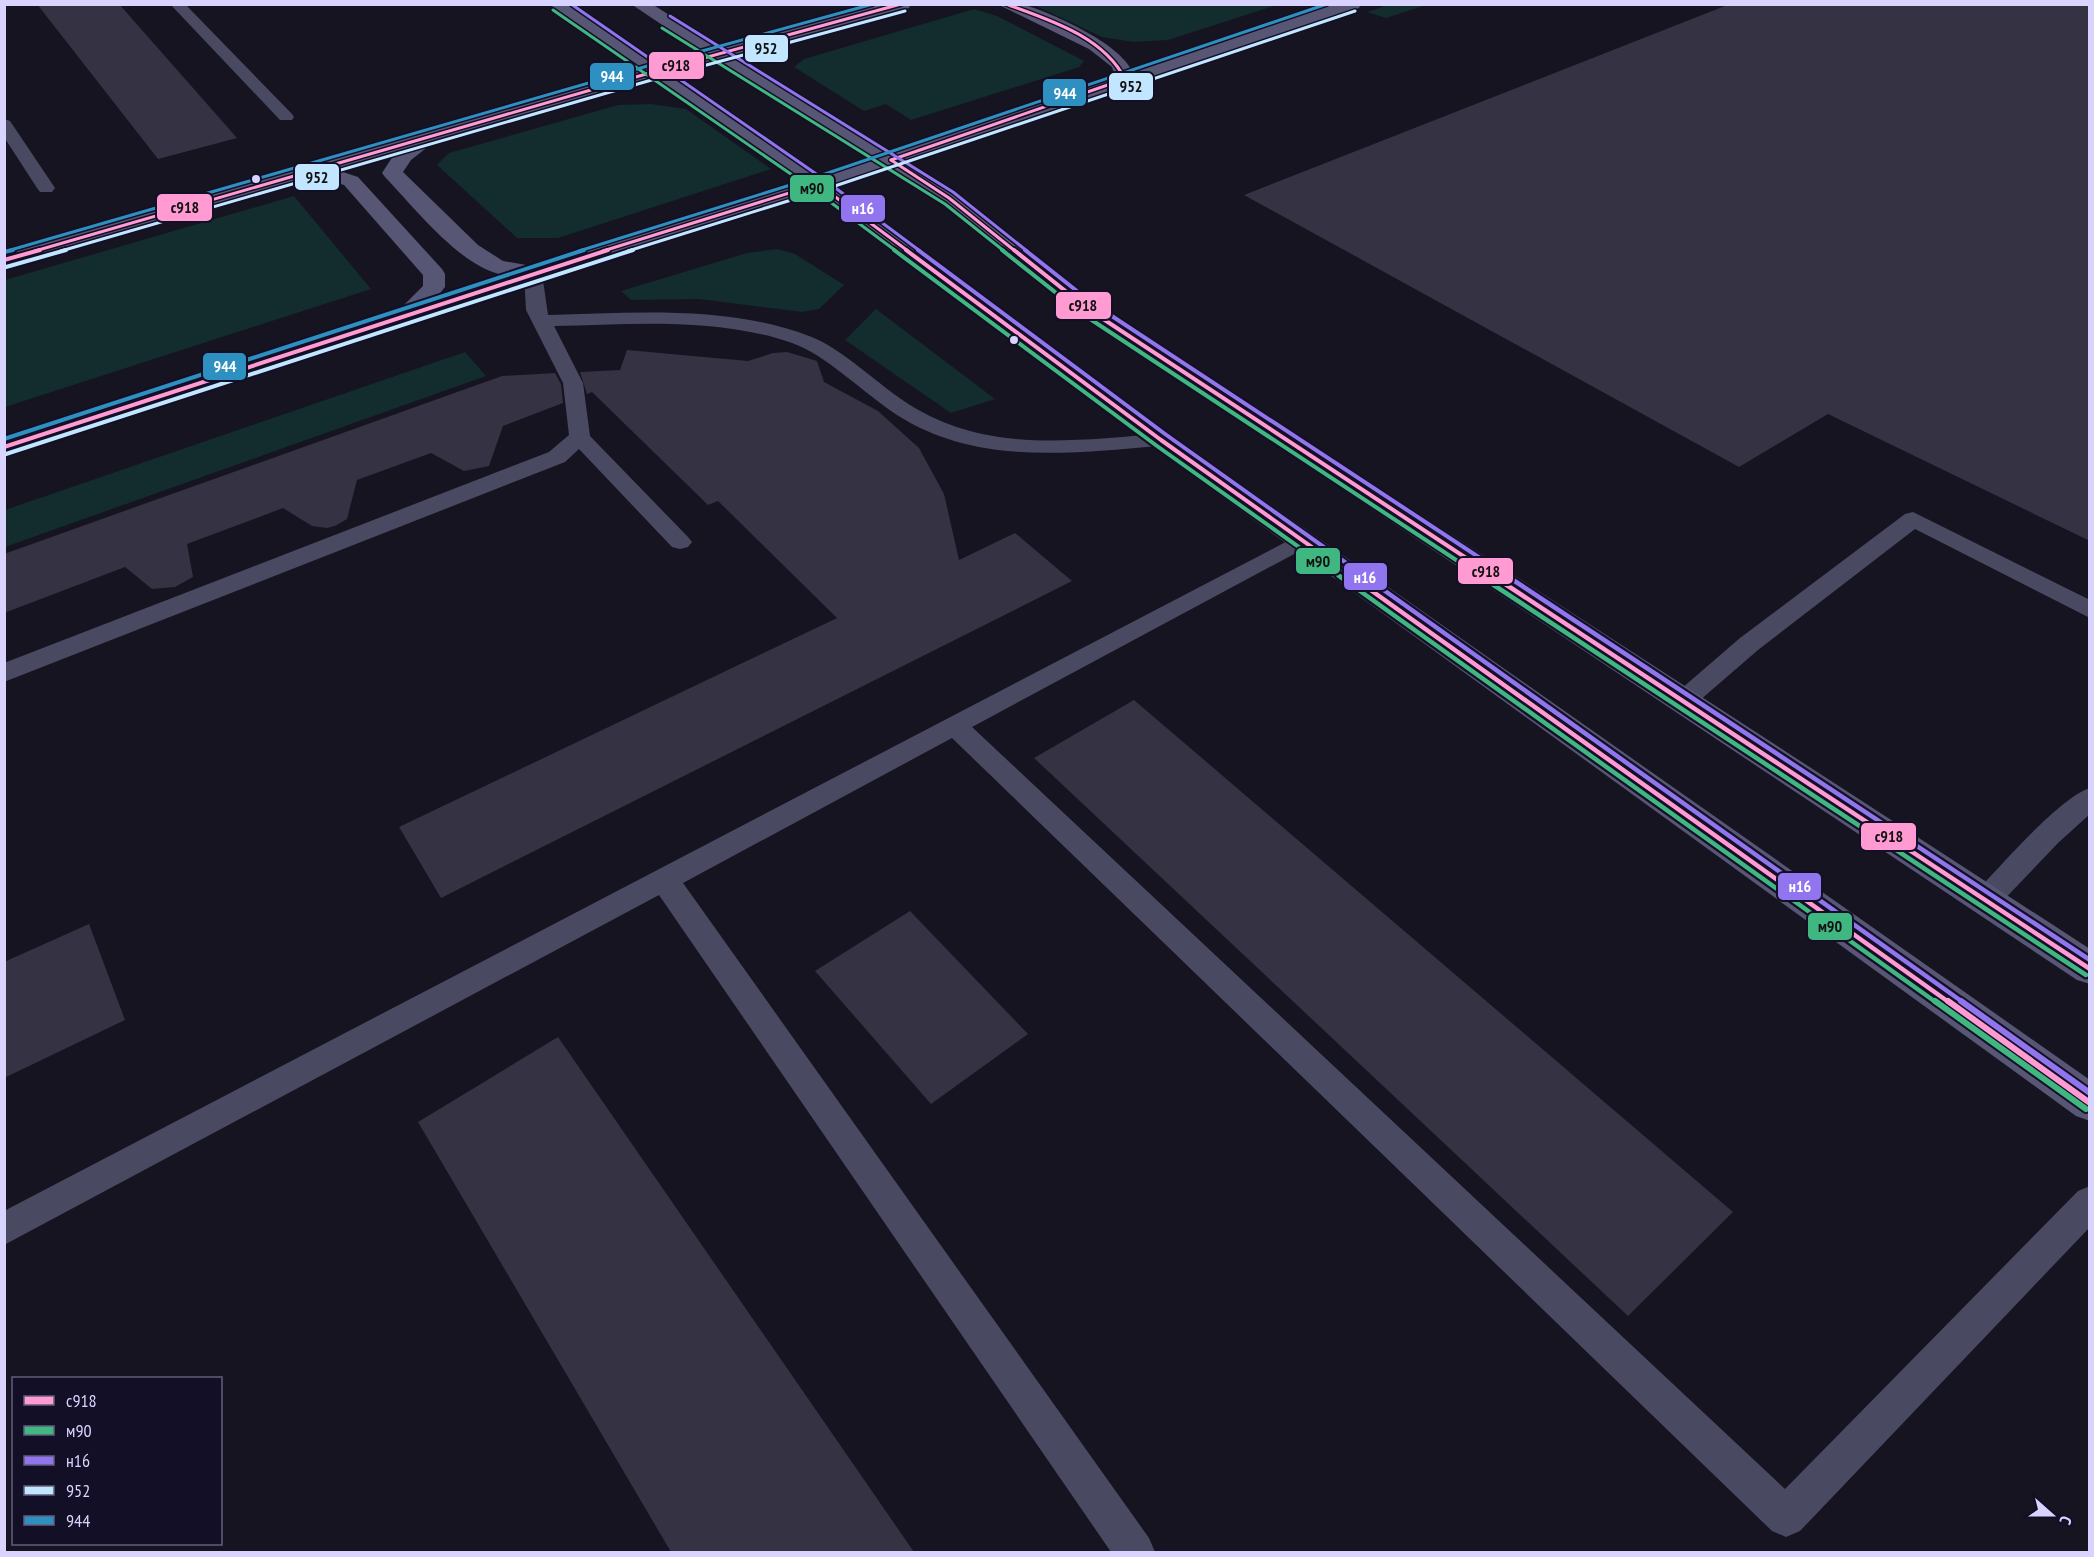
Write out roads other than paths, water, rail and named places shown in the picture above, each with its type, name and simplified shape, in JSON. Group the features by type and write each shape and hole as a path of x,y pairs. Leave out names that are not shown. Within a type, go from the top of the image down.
{"main road":[{"path":"557,4 818,184 1161,440 2090,1102"},
{"path":"639,4 949,198 1088,309 2090,969"},
{"path":"4,260 653,72 903,4"},
{"path":"1005,4 1105,51 1120,64 1125,79"},
{"path":"4,447 533,273 818,184 1353,4"},
{"path":"433,136 403,156 392,173 470,250 496,267 533,273"},
{"path":"299,174 329,174 351,181 434,274 434,287 408,314"}],"lane":[{"path":"177,4 286,117"},
{"path":"4,124 46,188"},
{"path":"533,273 536,310 573,383 580,437 680,542"},
{"path":"542,321 666,320 777,332 821,349 858,378 928,424 955,435 991,444 1042,448 1161,440"},
{"path":"4,673 557,457 580,437"},
{"path":"1683,701 1749,645 1913,519 2090,610"},
{"path":"4,1229 1301,541"},
{"path":"955,726 1786,1518 2090,1202"},
{"path":"1986,900 2048,835 2090,798"},
{"path":"664,879 1135,1552"}]}
